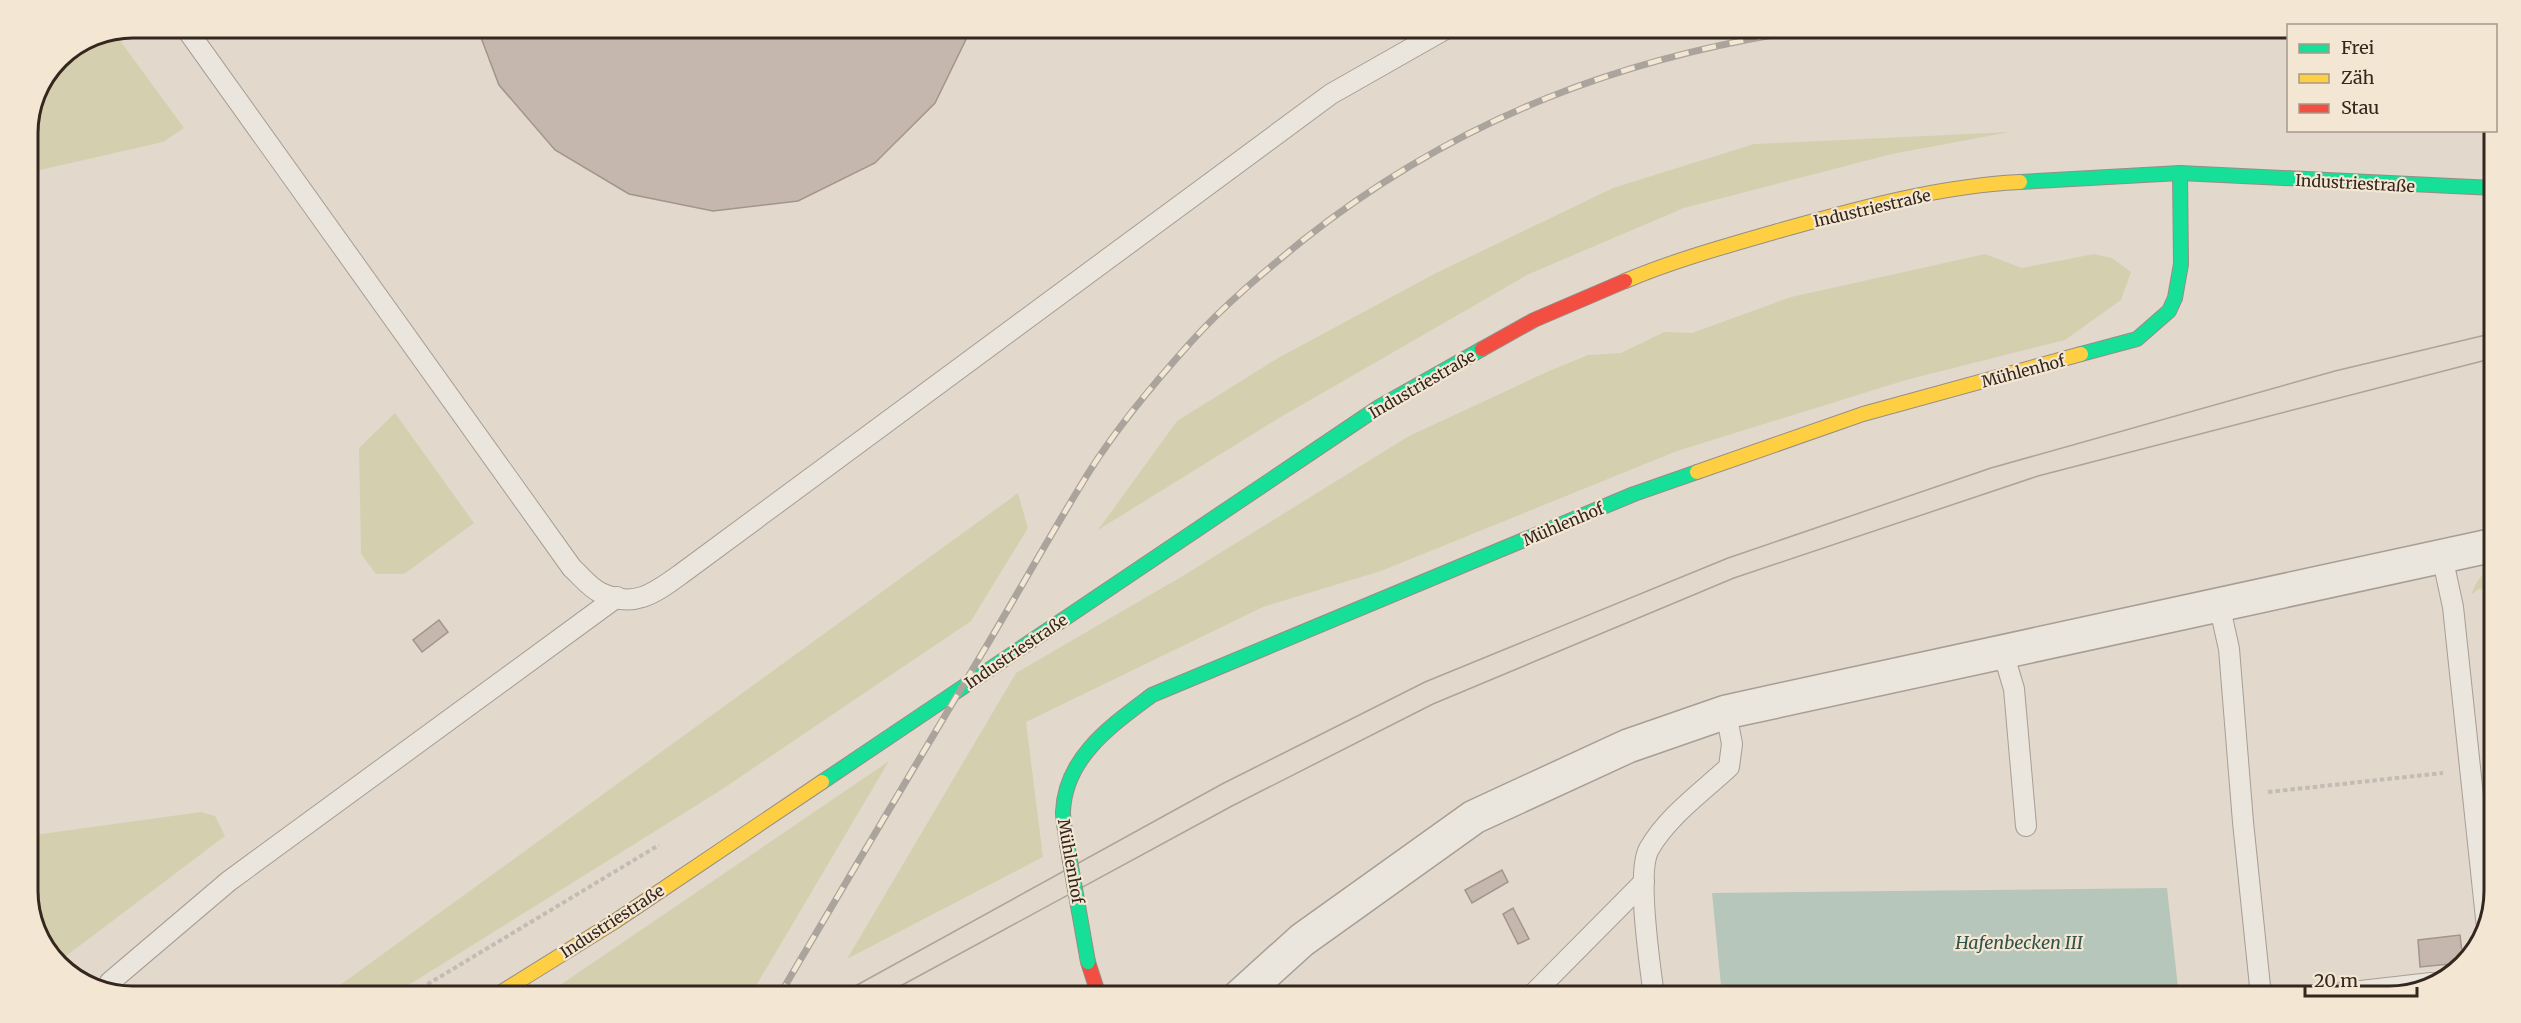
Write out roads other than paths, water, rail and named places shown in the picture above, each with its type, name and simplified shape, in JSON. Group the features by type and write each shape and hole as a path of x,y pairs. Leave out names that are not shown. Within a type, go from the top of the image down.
{"main road":[{"name":"Industriestraße","path":"511,986 614,922 1378,407 1534,320 1667,263 1864,207 1992,183 2180,173 2483,187"},
{"name":"Mühlenhof","path":"1096,986 1088,962 1067,844 1063,811 1067,786 1085,749 1152,695 1634,494 1863,414 2137,339 2169,312 2178,284 2181,256 2180,173"}],"street":[{"path":"1251,986 1302,940 1474,817 1628,746 1726,712 2484,547"}],"lane":[{"path":"193,38 572,568 600,592 630,601 652,594 1331,94 1430,38"},
{"path":"2442,556 2452,607 2484,895"},
{"path":"110,982 229,881 617,597"},
{"path":"2219,604 2229,649 2260,986"},
{"path":"2003,651 2014,690 2026,826"},
{"path":"1653,986 1644,882 1647,852 1660,832 1729,767 1732,744 1726,712"},
{"path":"1541,986 1644,882"}],"water":[{"name":"Hafenbecken III","path":"2167,888 2178,986 1721,986 1712,893"}],"tram line":[{"path":"855,986 1222,784 1425,682 1728,558 1991,468 2335,371 2483,336"},
{"path":"900,986 1232,806 1433,704 1734,578 2038,476 2483,361"}],"railway":[{"path":"785,986 1089,472 1125,421 1204,328 1302,241 1361,197 1422,159 1484,126 1548,98 1614,74 1682,54 1758,38"}]}
